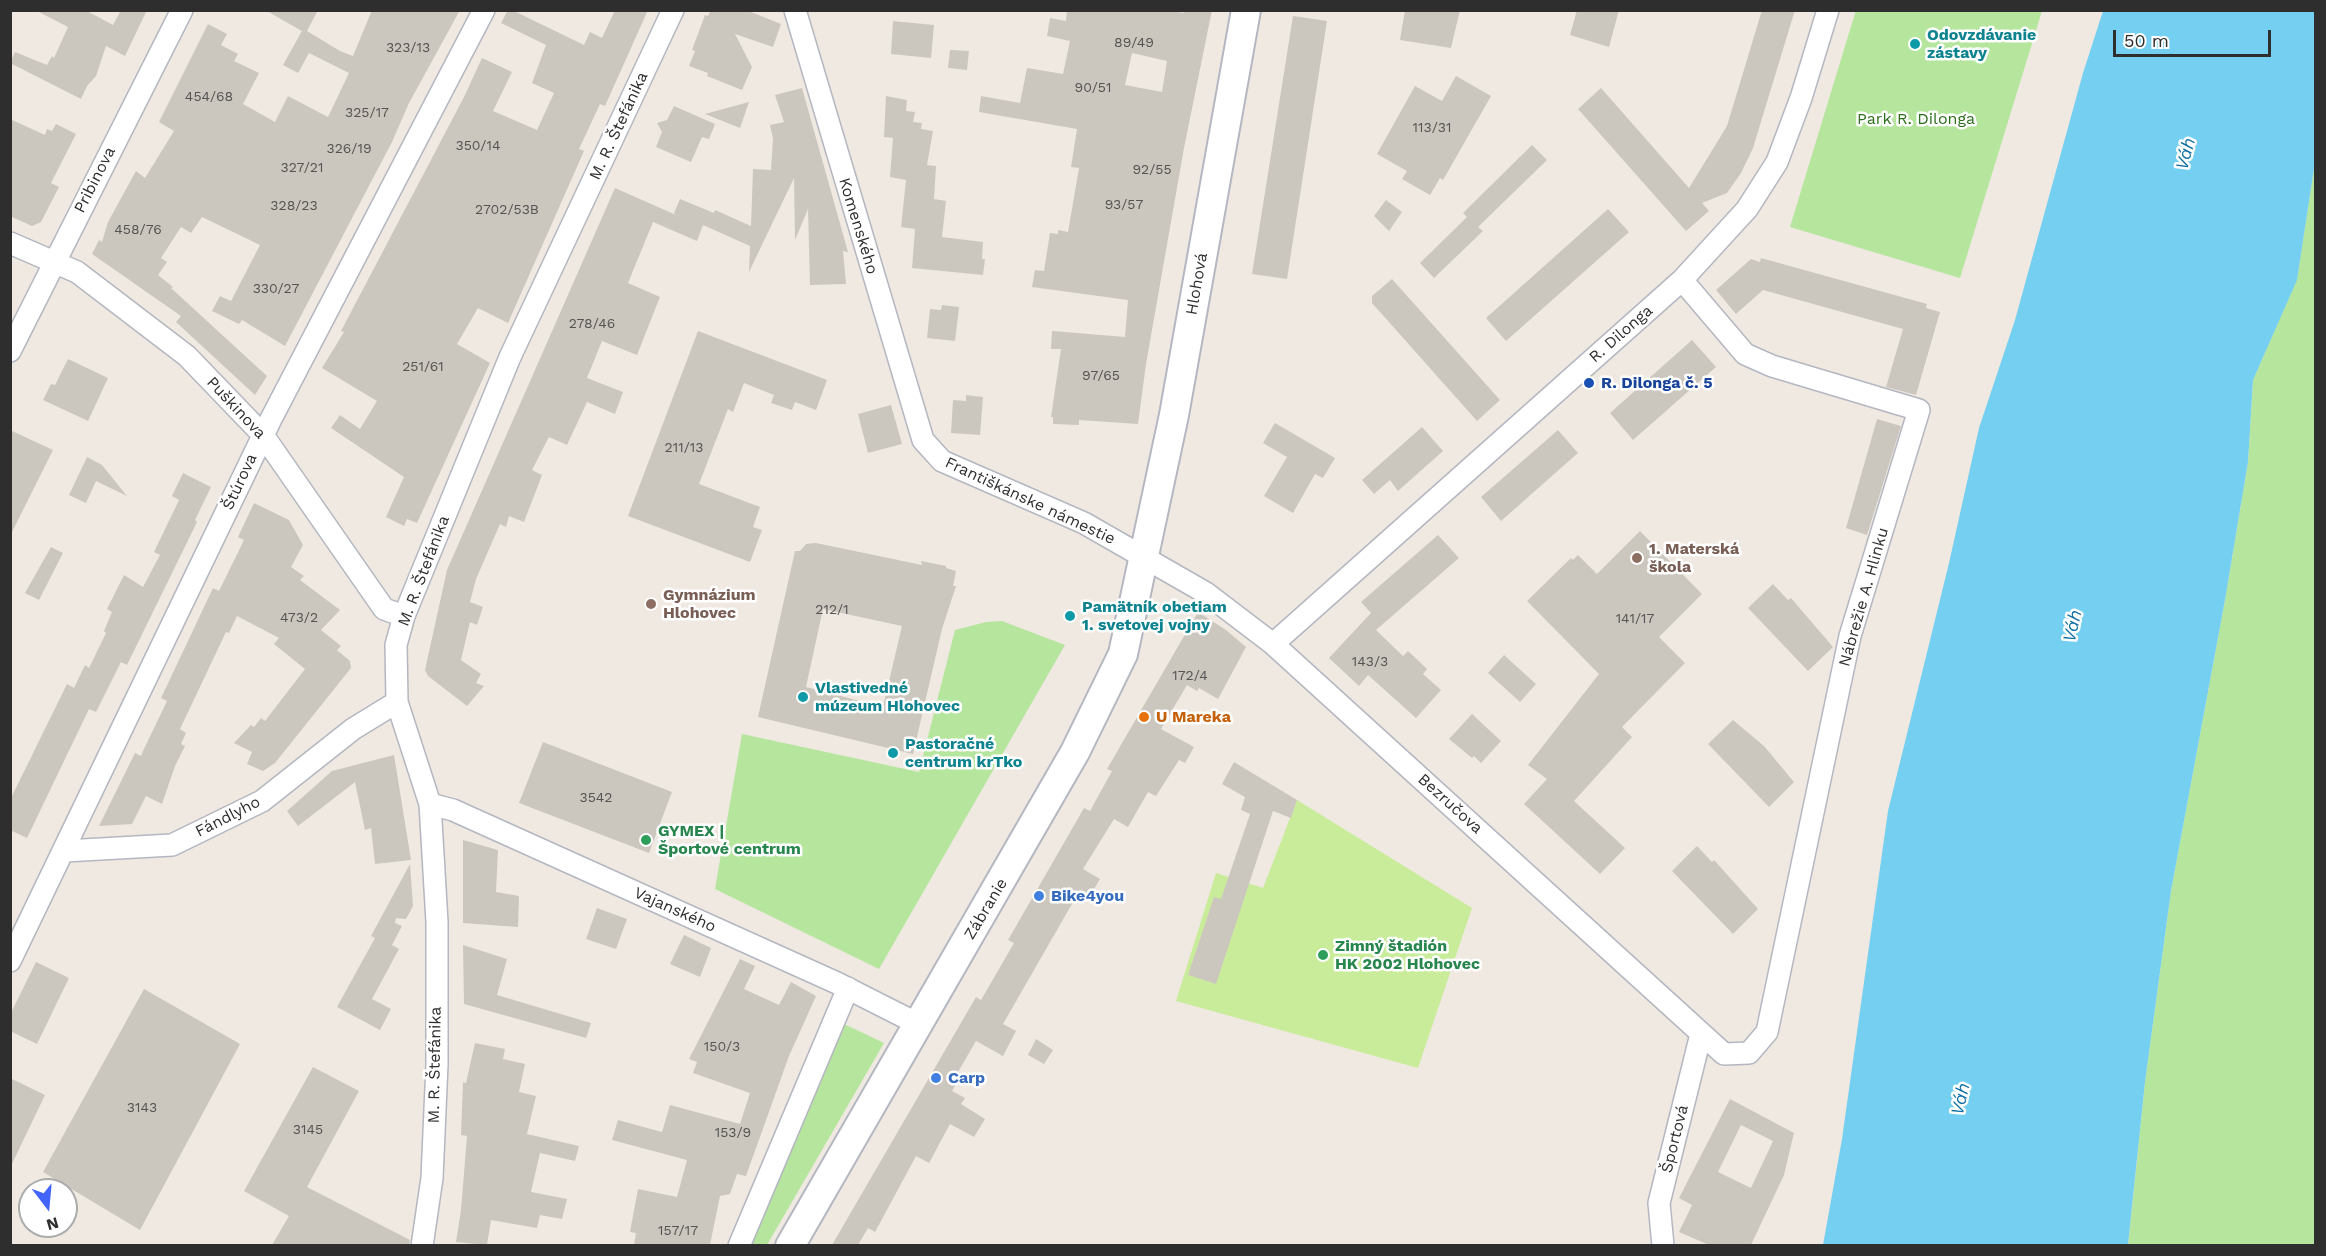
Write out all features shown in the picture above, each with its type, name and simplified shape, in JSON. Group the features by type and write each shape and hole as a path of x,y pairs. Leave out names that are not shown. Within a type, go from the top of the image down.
{"main road":[{"name":"Hlohová","path":"1143,556 1174,415 1246,10"},
{"name":"Zábranie","path":"790,1245 1003,879 1096,712 1123,654 1143,556"}],"street":[{"name":"Pribinova","path":"10,351 182,10"},
{"name":"Štúrova","path":"10,961 65,851 263,435 484,10"},
{"name":"M. R. Štefánika","path":"422,1245 432,1178 437,1064 436,922 430,804 398,702 396,645 404,616 510,357 673,10"},
{"name":"Komenského","path":"795,10 923,440"},
{"name":"R. Dilonga","path":"1273,644 1682,280 1747,209 1777,162 1801,98 1828,10"},
{"name":"Puškinova","path":"10,243 76,272 187,356 263,435 384,609 404,616"},
{"name":"Nábrežie A. Hlinku","path":"1682,280 1745,354 1772,366 1919,410 1850,636 1767,1032 1749,1053"},
{"name":"Františkánske námestie","path":"923,440 942,461 1084,523 1143,556"},
{"name":"Bezručova","path":"1143,556 1206,592 1273,644 1724,1054 1749,1053"},
{"name":"Fándlyho","path":"65,851 172,845 262,801 353,729 398,702"},
{"name":"Vajanského","path":"430,804 453,810 848,988 918,1024"},
{"path":"739,1245 848,988"},
{"name":"Športová","path":"1663,1245 1659,1203 1701,1034"}],"green space":[{"name":"Park R. Dilonga","path":"1856,10 2042,11 1960,278 1790,227"},
{"path":"2315,162 2315,1245 2128,1246 2145,1082 2171,891 2248,462 2253,380 2297,279"},
{"path":"1002,621 1065,645 879,969 715,889 742,734 919,772 955,630 986,622"},
{"name":"Zimný štadión HK 2002 Hlohovec","path":"1297,800 1472,908 1418,1068 1176,1001 1216,873 1263,888"},
{"path":"842,1023 884,1043 767,1245 746,1246"}],"water":[{"name":"Váh","path":"2103,11 2316,11 2315,162 2297,280 2253,380 2248,462 2171,891 2145,1082 2128,1245 1823,1245 1842,1139 1888,811 1949,563 1979,428 2015,320 2083,73"}],"building":[{"path":"35,10 85,10 113,25 121,10 147,10 125,56 106,46 96,76 87,86 81,99 10,63 15,52 47,65 52,56 54,58 68,27"},
{"path":"265,10 318,10 307,31 340,51 353,56 372,10 460,10 409,103 392,142 285,346 242,320 239,324 212,311 220,296 231,301 260,245 202,217 191,233 181,227 161,258 167,262 158,275 267,376 255,395 176,322 181,316 92,254 99,240 102,242 108,222 136,171 145,178 174,131 159,122 208,24 227,34 221,45 238,54 234,61 259,73 243,104 275,122 288,96 328,117 349,73 309,53 298,73 283,65 302,31"},
{"path":"508,10 584,45 590,32 602,38 615,10 648,10 605,106 600,104 579,149 584,151 508,323 478,308 457,344 490,363 417,523 407,519 404,526 386,517 404,477 331,428 340,415 360,429 377,401 322,368 344,332 341,331 464,97 482,58 512,72 493,111 537,130 554,93 532,83 546,45 501,23"},
{"path":"711,10 746,10 781,24 773,47 735,34 752,67 742,90 689,66 695,51 692,50 705,15 708,16"},
{"path":"1067,10 1168,10 1184,13 1184,10 1212,10 1184,148 1146,364 1138,424 1079,420 1079,425 1053,424 1053,417 1051,417 1061,349 1051,349 1052,331 1125,337 1128,300 1032,287 1035,270 1044,271 1050,233 1058,234 1058,230 1068,232 1079,168 1071,167 1077,129 979,112 981,96 1020,103 1027,68 1063,74 1070,41 1047,36 1050,18 1066,21","holes":["1132,53 1167,61 1162,92 1125,85"]},
{"path":"1405,10 1460,10 1451,48 1400,40"},
{"path":"1577,10 1619,10 1609,47 1570,35"},
{"path":"1762,10 1795,10 1753,148 1741,173 1727,193 1702,203 1709,211 1686,231 1578,109 1601,88 1689,188 1727,126"},
{"path":"1293,16 1327,21 1287,279 1252,274"},
{"path":"893,21 934,25 931,58 891,54"},
{"path":"950,50 969,51 967,70 948,68"},
{"path":"1456,76 1491,96 1443,180 1440,178 1430,195 1402,179 1407,171 1377,154 1415,86 1442,101"},
{"path":"802,88 848,252 843,251 846,284 810,285 808,209 795,240 794,178 749,272 750,246 703,225 697,241 653,222 628,283 660,297 637,355 602,341 587,378 623,392 615,414 587,402 567,445 549,437 532,470 542,475 524,522 509,516 506,527 500,524 476,579 470,602 483,607 477,625 470,622 461,660 481,674 476,683 484,686 467,706 428,676 425,670 447,570 615,188 676,215 674,213 680,199 714,213 715,210 751,226 753,169 771,170 773,139 770,125 784,122 775,95"},
{"path":"886,96 907,100 906,111 915,112 913,122 922,123 921,129 933,131 927,165 936,166 934,199 946,201 942,237 983,242 982,259 985,259 983,275 912,268 915,229 901,227 906,180 890,177 893,138 884,137"},
{"path":"749,102 740,128 705,114"},
{"path":"674,106 715,124 709,139 702,137 691,162 656,147 662,132 657,123 667,120"},
{"path":"10,119 45,135 47,129 52,131 56,124 76,134 51,183 59,187 41,222 32,226 10,216"},
{"path":"1532,145 1547,160 1478,227 1483,231 1434,278 1420,263 1467,217 1463,213"},
{"path":"1386,200 1402,212 1389,231 1374,216"},
{"path":"1608,209 1629,232 1506,341 1486,318"},
{"path":"1761,258 1927,304 1926,308 1940,312 1916,395 1886,387 1903,329 1763,290 1736,314 1716,290 1751,259 1760,262"},
{"path":"1392,279 1500,400 1477,421 1372,303 1372,296"},
{"path":"942,305 959,307 955,341 927,338 930,309 941,310"},
{"path":"698,331 827,380 816,410 795,402 792,410 771,403 774,395 744,383 733,412 728,409 699,484 760,507 753,527 762,530 750,562 628,516"},
{"path":"1692,340 1716,367 1633,440 1610,413"},
{"path":"68,359 108,378 88,421 43,400 51,384 55,385"},
{"path":"966,395 983,397 980,435 951,433 953,400 966,401"},
{"path":"891,405 902,444 868,453 858,414"},
{"path":"1877,419 1901,426 1867,535 1846,528"},
{"path":"1275,423 1335,458 1323,478 1315,474 1293,513 1264,496 1287,457 1263,443"},
{"path":"1422,427 1443,451 1398,491 1390,480 1374,494 1362,480"},
{"path":"10,430 53,450 10,536"},
{"path":"1558,430 1578,453 1501,521 1481,497"},
{"path":"87,457 102,465 127,496 96,481 86,503 69,495"},
{"path":"183,473 211,487 195,520 197,522 127,665 121,662 96,712 89,709 27,838 10,830 10,800 67,684 74,688 85,665 89,668 106,633 104,631 112,612 107,609 124,575 143,587 160,555 154,552 179,500 172,496"},
{"path":"254,503 289,520 303,545 291,567 304,576 300,580 340,610 321,630 341,646 337,650 350,661 351,668 275,763 263,771 247,764 252,752 234,743 251,725 254,727 261,718 265,721 305,669 274,644 279,638 237,616 229,633 226,632 180,729 186,733 181,744 185,746 175,766 162,804 146,796 132,824 99,826 135,753 141,756 167,701 161,698 213,588 219,591 244,540 238,537"},
{"path":"1640,531 1702,594 1659,637 1685,663 1622,727 1632,737 1574,801 1625,848 1600,874 1524,804 1547,779 1528,765 1599,674 1527,601 1571,558 1573,560 1578,555 1597,574"},
{"path":"1438,535 1459,558 1376,630 1403,656 1408,651 1427,669 1423,674 1441,690 1416,718 1368,675 1359,686 1329,658 1371,613 1361,602"},
{"path":"816,543 922,565 921,561 946,566 956,571 953,586 956,586 942,629 913,754 758,717 795,551 800,551 806,544","holes":["823,609 902,626 883,707 806,687"]},
{"path":"51,547 63,553 39,600 25,593"},
{"path":"1773,584 1788,600 1791,598 1833,647 1808,671 1748,608"},
{"path":"1198,612 1226,630 1246,647 1218,699 1199,688 1197,691 1187,685 1161,729 1194,747 1185,763 1179,760 1156,796 1148,792 1128,827 1114,819 1083,869 1100,879 1090,896 1080,890 1003,1024 1016,1031 1003,1056 976,1041 958,1072 962,1074 952,1091 965,1098 961,1104 985,1119 974,1137 950,1124 929,1163 916,1156 875,1232 868,1228 858,1245 832,1245 976,997 981,1000 1014,943 1008,940 1084,808 1090,811 1112,771 1107,769"},
{"path":"1504,655 1536,684 1520,702 1488,673"},
{"path":"1472,714 1501,741 1481,763 1449,739"},
{"path":"1733,720 1764,746 1794,782 1769,807 1708,744"},
{"path":"543,742 672,792 649,853 519,803"},
{"path":"394,755 411,860 375,864 371,828 365,830 355,782 298,826 287,811 332,771"},
{"path":"1234,762 1297,800 1291,818 1273,811 1216,984 1188,975 1214,897 1221,899 1250,814 1241,810 1245,797 1222,784"},
{"path":"463,840 498,850 496,892 519,896 518,927 463,923"},
{"path":"1697,846 1712,862 1714,860 1758,909 1733,934 1672,871"},
{"path":"410,864 413,906 406,919 396,918 395,923 402,926 392,945 399,949 372,999 391,1009 380,1030 337,1007 375,938 371,936"},
{"path":"597,908 627,919 616,949 586,939"},
{"path":"684,935 711,948 700,977 670,964"},
{"path":"463,945 507,959 497,995 591,1023 586,1038 464,1004"},
{"path":"740,959 755,966 744,989 779,1005 791,982 816,996 789,1056 746,1176 737,1174 730,1194 720,1196 710,1245 634,1245 636,1233 630,1232 638,1189 677,1197 687,1160 612,1140 618,1120 662,1132 670,1105 740,1124 750,1093 693,1073 697,1062 689,1059"},
{"path":"36,962 69,978 37,1044 10,1031 10,1015"},
{"path":"144,989 240,1044 140,1230 78,1193 78,1178 53,1178 43,1172"},
{"path":"1036,1039 1053,1050 1044,1064 1028,1055"},
{"path":"475,1043 505,1049 503,1059 525,1064 519,1092 536,1096 527,1134 579,1146 575,1161 540,1153 531,1192 567,1199 562,1219 540,1215 537,1228 491,1220 487,1245 456,1242 467,1136 461,1135 463,1082 466,1083"},
{"path":"313,1067 359,1091 307,1187 410,1240 409,1245 272,1245 289,1216 244,1191"},
{"path":"10,1078 45,1095 10,1168"},
{"path":"1730,1099 1794,1133 1784,1175 1751,1245 1709,1245 1679,1232 1692,1205 1679,1198","holes":["1741,1125 1773,1141 1751,1188 1718,1172"]}],"place":[{"name":"Odovzdávanie zástavy","path":"1915,44"},
{"name":"R. Dilonga č. 5","path":"1589,383"},
{"name":"1. Materská škola","path":"1637,558"},
{"name":"Gymnázium Hlohovec","path":"651,604"},
{"name":"Pamätník obetiam 1. svetovej vojny","path":"1070,616"},
{"name":"Vlastivedné múzeum Hlohovec","path":"803,697"},
{"name":"U Mareka","path":"1144,717"},
{"name":"Pastoračné centrum krTko","path":"893,753"},
{"name":"GYMEX | Športové centrum","path":"646,840"},
{"name":"Bike4you","path":"1039,896"},
{"name":"Zimný štadión HK 2002 Hlohovec","path":"1323,955"},
{"name":"Carp","path":"936,1078"}]}
